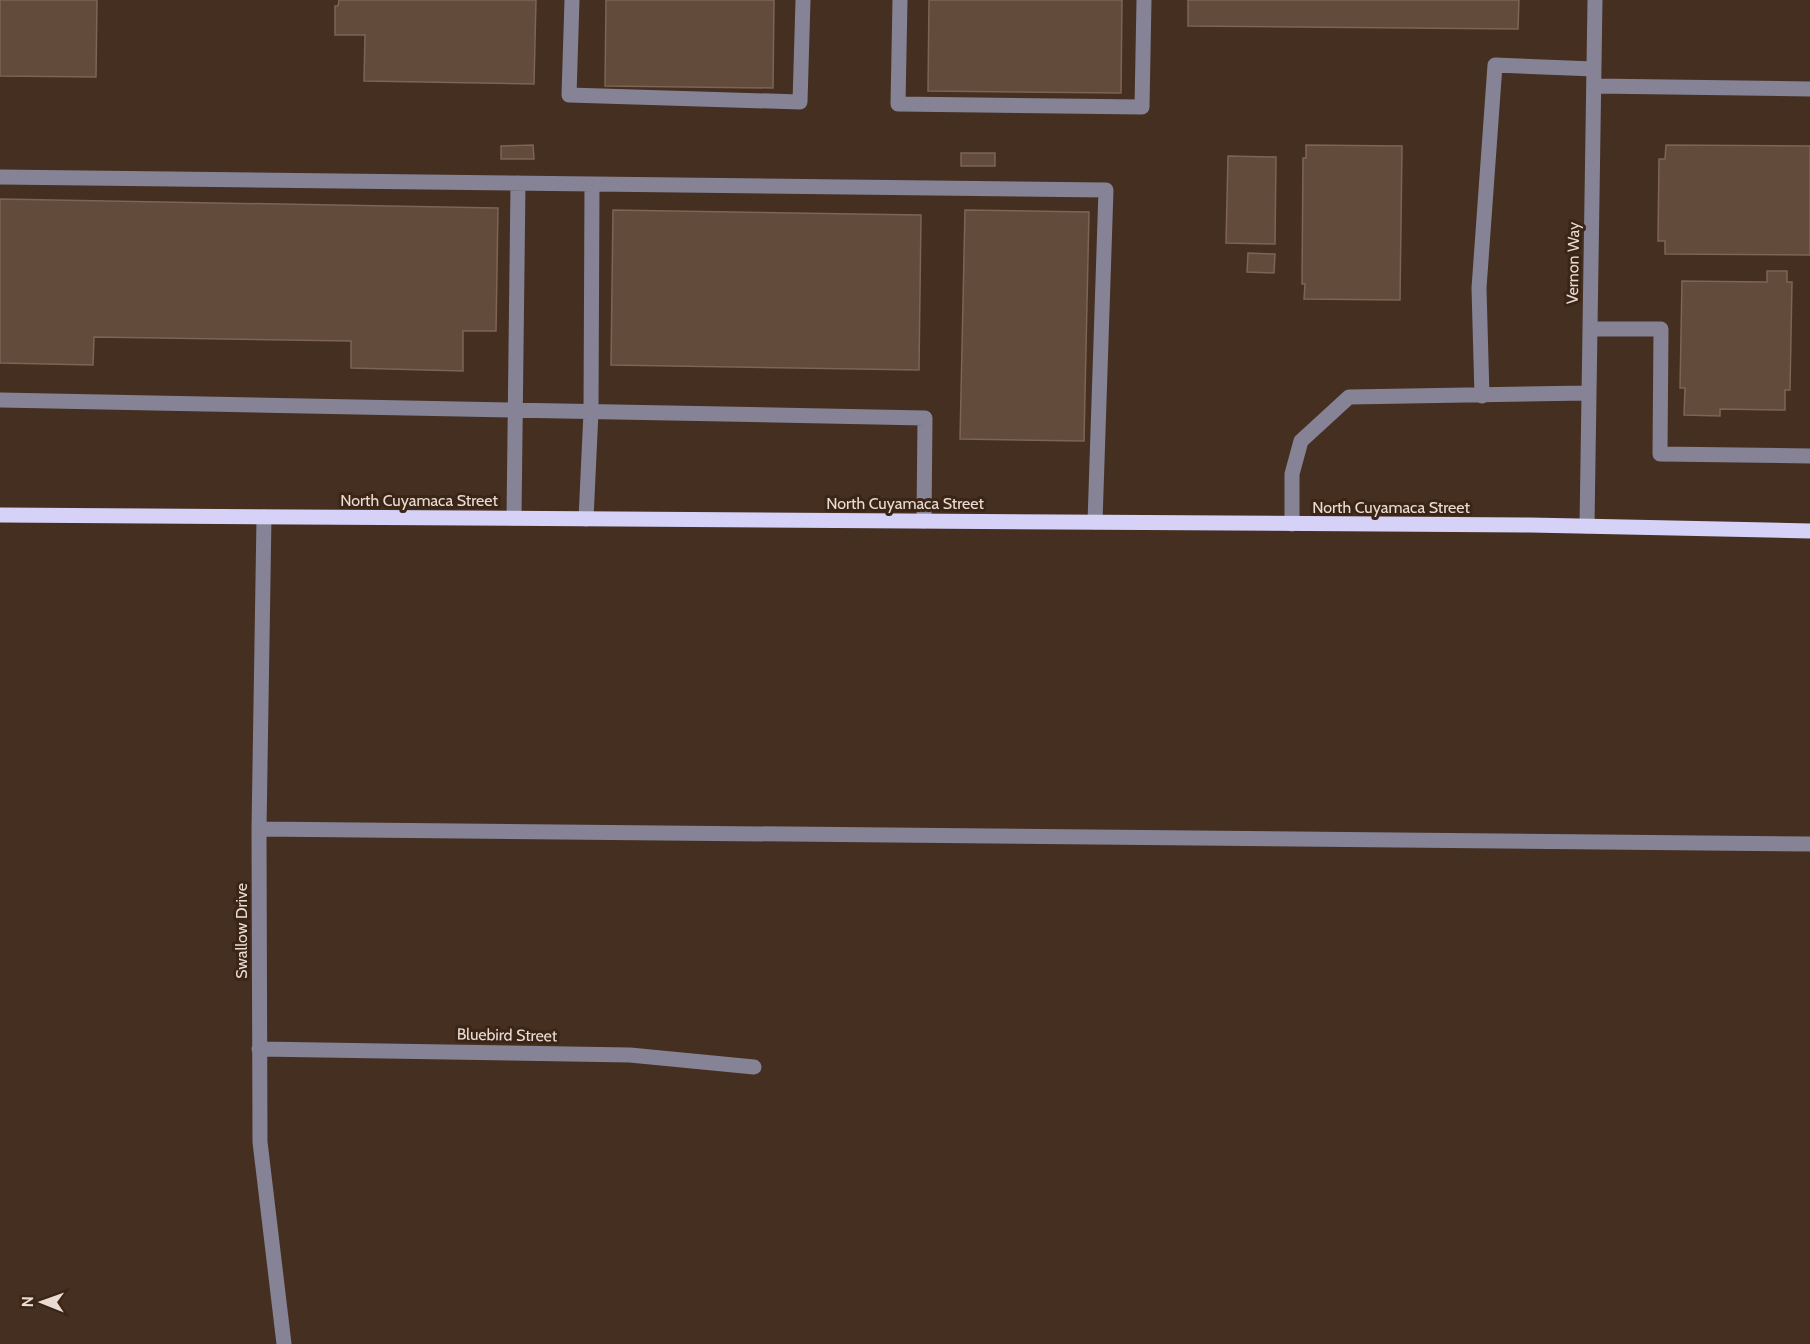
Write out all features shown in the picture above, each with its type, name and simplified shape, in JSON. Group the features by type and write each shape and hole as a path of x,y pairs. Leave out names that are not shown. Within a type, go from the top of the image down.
{"main road":[{"name":"North Cuyamaca Street","path":"0,515 1587,526 1810,531"}],"street":[{"path":"572,0 569,95 800,102 803,0"},
{"path":"900,0 898,105 1130,107 1142,107 1144,0"},
{"name":"Vernon Way","path":"1587,526 1595,0"},
{"path":"1482,396 1479,288 1495,65 1594,69"},
{"path":"1594,87 1810,89"},
{"path":"0,177 1106,190 1095,522"},
{"path":"514,518 518,183"},
{"path":"586,519 591,412 592,184"},
{"path":"1590,328 1661,329 1660,454 1810,456"},
{"path":"1292,524 1292,474 1301,441 1349,397 1589,393"},
{"path":"0,400 925,418 924,521"},
{"name":"Swallow Drive","path":"264,517 259,830 260,1142 284,1344"},
{"path":"259,830 1810,844"},
{"name":"Bluebird Street","path":"260,1049 630,1055 754,1067"}],"building":[{"path":"0,0 97,0 96,77 0,76"},
{"path":"339,0 536,0 534,84 364,81 365,35 335,35 335,6 338,6"},
{"path":"606,0 774,0 773,88 605,86"},
{"path":"929,0 1122,0 1121,93 928,91"},
{"path":"1188,0 1519,0 1518,29 1188,26"},
{"path":"533,145 534,159 501,159 501,146"},
{"path":"1306,145 1402,146 1400,300 1304,299 1305,284 1302,284 1303,158 1306,158"},
{"path":"1666,145 1810,146 1810,255 1665,254 1665,241 1658,241 1659,159 1665,159"},
{"path":"961,153 995,153 995,166 961,166"},
{"path":"1228,156 1276,157 1275,244 1226,243"},
{"path":"0,199 498,208 496,331 463,331 463,371 351,368 351,341 94,337 93,365 0,363"},
{"path":"613,210 921,215 919,370 611,365"},
{"path":"965,210 1089,212 1084,441 960,439"},
{"path":"1248,253 1275,254 1274,273 1247,272"},
{"path":"1767,271 1787,271 1787,282 1792,282 1790,390 1785,390 1785,410 1720,409 1720,416 1684,415 1685,388 1680,388 1682,281 1767,282"}]}
